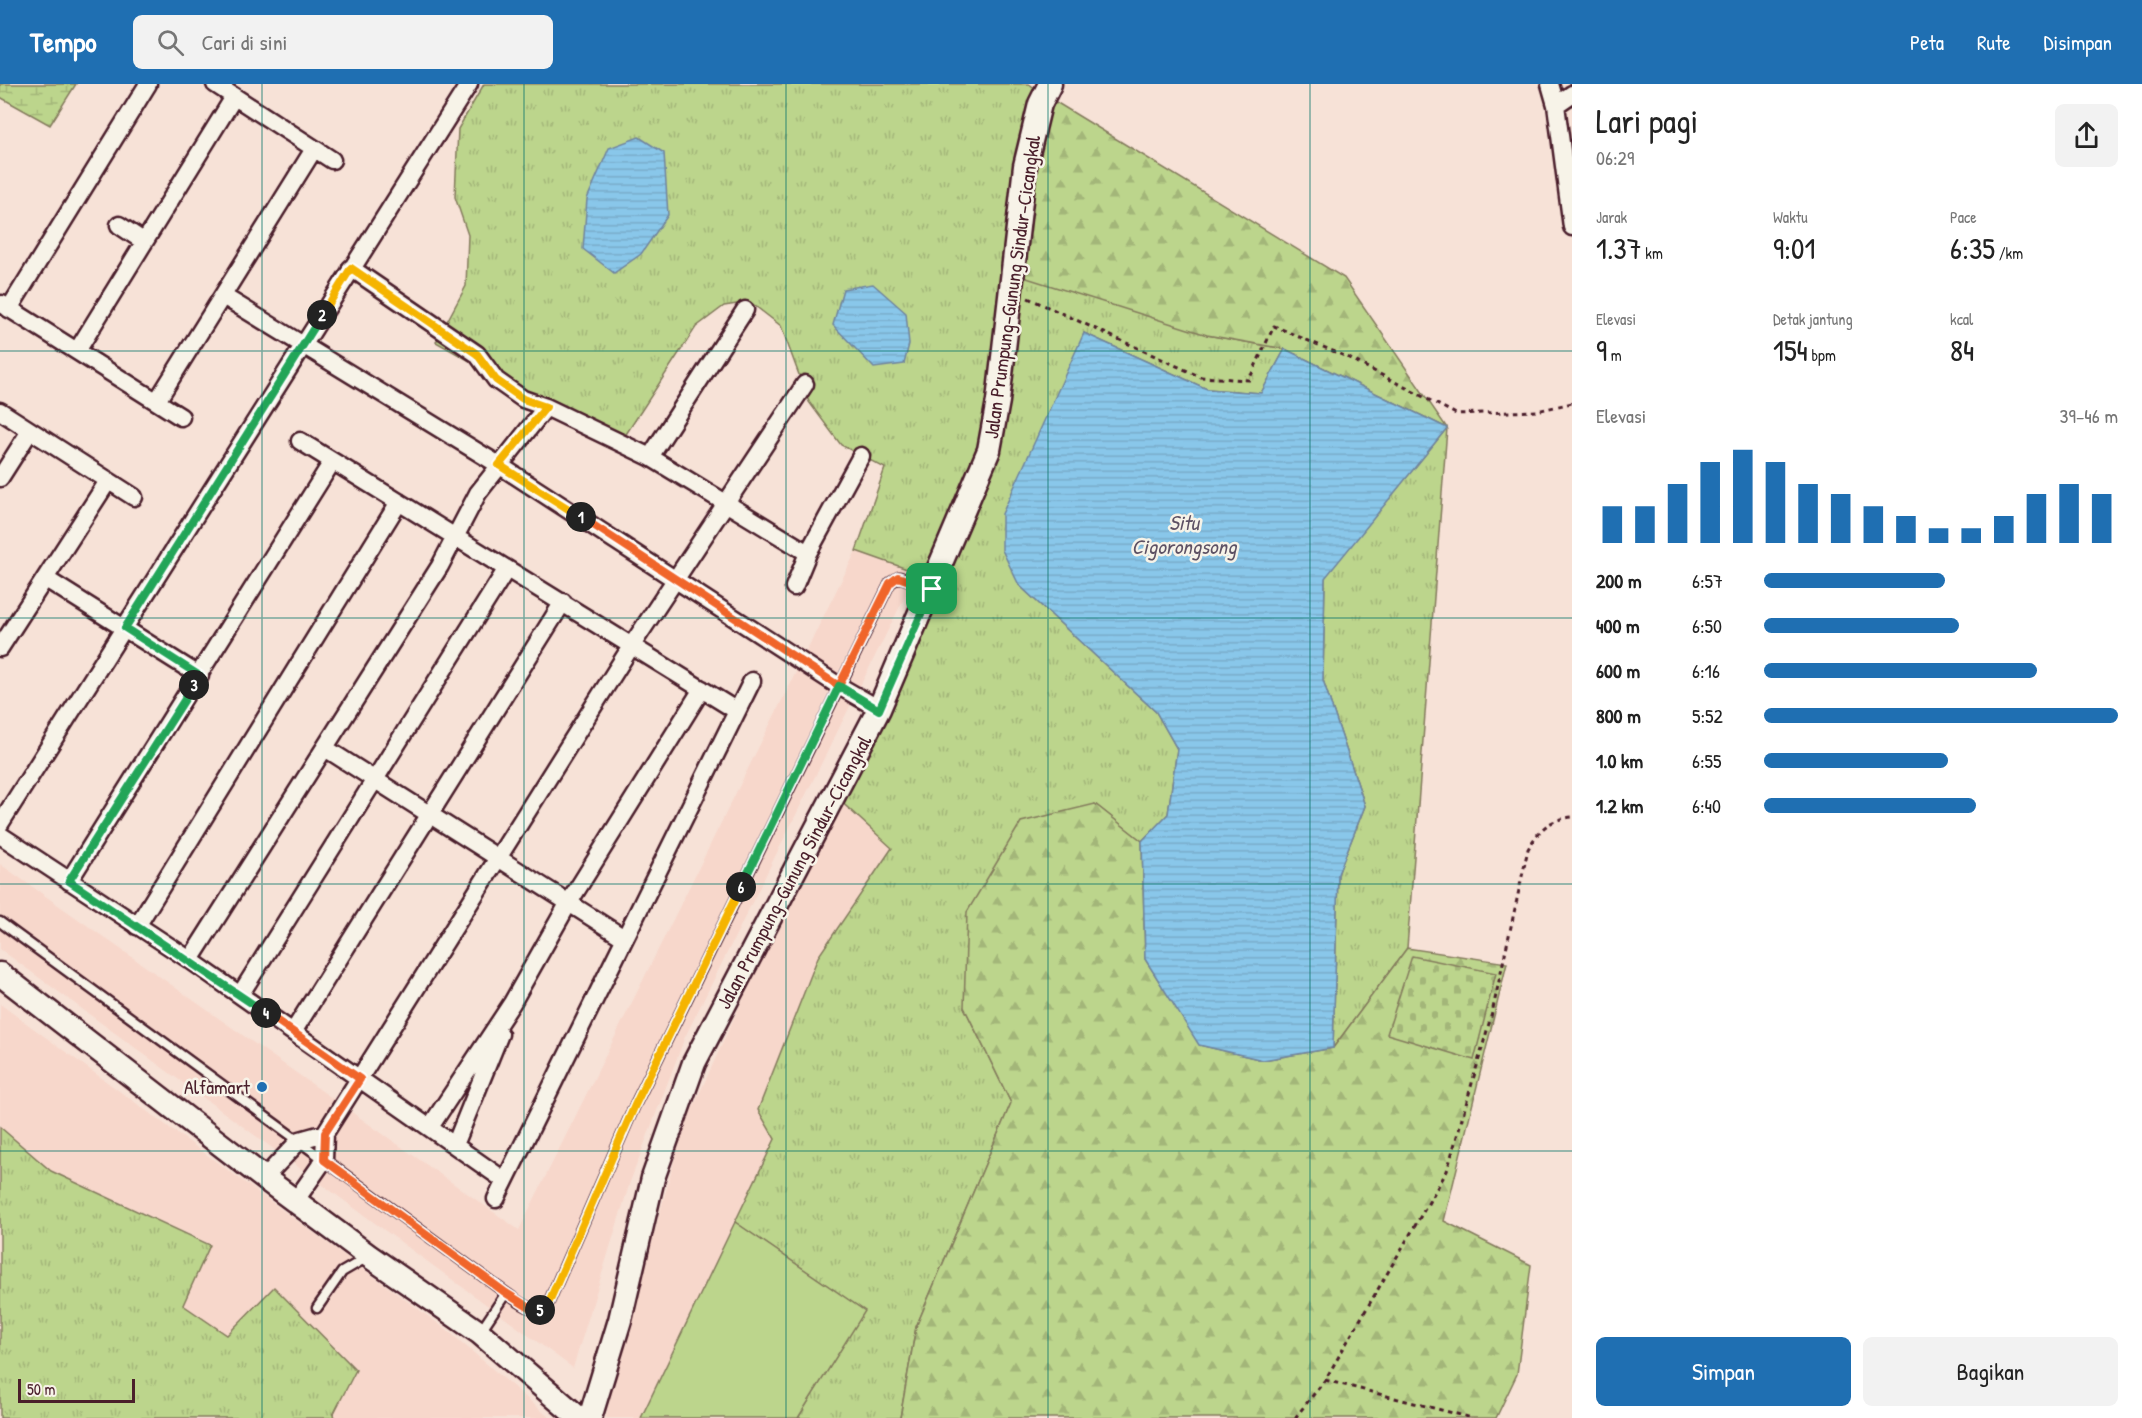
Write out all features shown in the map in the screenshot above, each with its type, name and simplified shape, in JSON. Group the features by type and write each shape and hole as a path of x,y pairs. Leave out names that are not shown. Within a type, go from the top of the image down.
{"main road":[{"name":"Jalan Prumpung–Gunung Sindur–Cicangkal","path":"590,1418 620,1320 653,1178 694,1063 879,710 989,450 998,400 1025,166 1040,104 1050,84"},
{"path":"0,974 264,1178 369,1256 480,1332 579,1418"}],"street":[{"path":"148,84 5,306 181,417"},
{"path":"215,84 332,160"},
{"path":"0,824 469,84"},
{"path":"1550,84 1556,105 1572,227"},
{"path":"1556,105 1572,94"},
{"path":"77,351 234,97"},
{"path":"157,401 314,149"},
{"path":"119,225 143,241"},
{"path":"351,268 477,354 496,380 523,399 546,407 650,457 808,553"},
{"path":"223,296 499,465 879,710"},
{"path":"650,457 745,310"},
{"path":"296,1200 324,1160 325,1133 632,645 806,384"},
{"path":"190,960 440,567 478,493 546,407"},
{"path":"0,411 134,497"},
{"path":"0,478 30,430"},
{"path":"300,441 737,711"},
{"path":"794,587 808,553 861,456"},
{"path":"69,881 333,462"},
{"path":"0,648 108,481"},
{"path":"137,926 399,502"},
{"path":"240,995 506,570"},
{"path":"46,579 200,676"},
{"path":"293,1032 563,602"},
{"path":"496,1199 752,681"},
{"path":"430,1127 512,1003 568,904 702,689"},
{"path":"325,747 624,938"},
{"path":"0,835 190,960 504,1180"},
{"path":"455,1145 512,1003"},
{"path":"264,1178 300,1140 325,1133"}],"lane":[{"path":"0,922 506,1293 533,1310 540,1310 548,1304 635,1105 890,583 898,577 932,589"},
{"path":"317,1308 342,1272 369,1256"},
{"path":"480,1332 506,1293"}],"path":[{"path":"1010,289 1201,376 1249,380 1274,326 1349,358 1456,414 1537,411 1572,403"},
{"path":"1295,1418 1325,1380 1447,1171 1492,1013 1528,849 1538,831 1553,819 1572,817"},
{"path":"1325,1380 1472,1418"}],"shaded area":[{"path":"856,551 917,572 685,1037 630,1182 573,1368 0,949 0,864 519,1230"},
{"path":"836,797 892,847 818,957 775,1138 641,1418 606,1418 610,1393 683,1129"},
{"path":"0,1004 447,1330 550,1418 336,1418 274,1287 227,1335 183,1305 210,1244 51,1171 0,1127"}],"green space":[{"path":"0,84 76,84 50,125 0,97"},
{"path":"484,84 1029,84 1046,96 1207,335 1285,349 1261,393 1207,389 1084,333 1019,585 1156,712 1177,749 1168,814 1142,841 1095,804 964,1007 1011,1103 916,1327 900,1418 798,1418 864,1311 735,1222 775,1139 758,1110 818,957 892,848 836,797 941,581 856,551 885,468 841,445 809,402 781,326 750,302 724,306 696,327 619,445 436,342 466,286 468,235 455,197 458,129"},
{"path":"1046,96 1344,278 1447,428 1285,349 1207,335 1017,275"},
{"path":"1447,428 1407,948 1333,1048 1338,874 1365,806 1323,680 1325,577"},
{"path":"1095,804 1142,841 1145,959 1200,1045 1263,1060 1333,1048 1407,948 1507,963 1444,1221 1531,1265 1517,1374 1496,1418 900,1418 916,1327 1011,1103 964,1007 967,912 1021,822"},
{"path":"1412,956 1496,973 1474,1060 1387,1034"},
{"path":"0,1127 51,1171 210,1245 183,1305 227,1335 274,1287 356,1370 333,1415 336,1418 0,1418"},
{"path":"735,1222 865,1311 798,1418 641,1418"}],"water":[{"path":"639,137 664,153 668,215 641,254 614,273 583,249 587,199 609,148"},
{"path":"873,284 906,313 909,344 904,364 874,368 833,325 843,289"},
{"name":"Situ Cigorongsong","path":"1084,333 1207,389 1261,393 1285,349 1447,428 1325,578 1323,680 1365,806 1338,874 1333,1048 1263,1060 1199,1045 1145,959 1142,841 1168,814 1177,749 1156,712 1019,585 1002,550 1002,514"}],"place":[{"name":"Alfamart","path":"262,1087"}],"route":[{"path":"932,589 879,710 839,686 635,1105 548,1304 540,1310 533,1310 506,1293 324,1160 325,1133 360,1079 190,960 69,881 200,676 125,628 351,268 477,354 496,380 523,399 546,407 499,465 839,686 890,583 898,577 932,589"}]}
